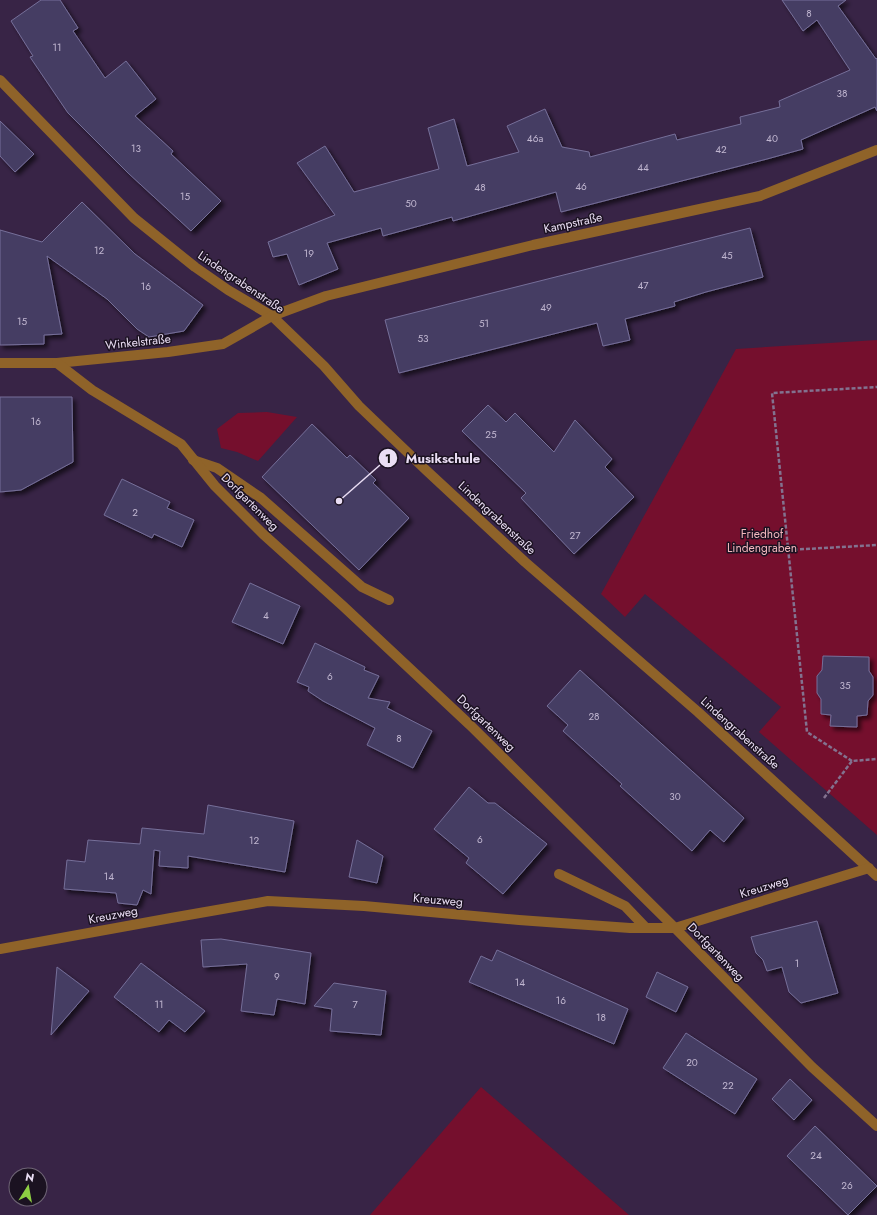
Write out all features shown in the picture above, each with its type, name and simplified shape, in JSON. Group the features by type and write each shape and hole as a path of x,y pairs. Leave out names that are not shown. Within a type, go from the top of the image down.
{"street":[{"name":"Lindengrabenstraße","path":"0,80 134,218 195,268 228,290 272,316 324,366 359,406 433,476 526,562 698,712 877,876"},
{"name":"Kampstraße","path":"272,316 326,296 511,250 760,196 877,150"},
{"name":"Winkelstraße","path":"0,363 57,364 168,352 223,344 272,316"},
{"name":"Dorfgartenweg","path":"57,364 92,390 181,444 215,486 263,534 343,606 470,725 675,928 812,1067 877,1126"},
{"path":"193,460 217,468 261,498 362,587 389,600"},
{"name":"Kreuzweg","path":"0,949 268,901 364,906 630,928 675,928 868,868"},
{"path":"559,874 625,906 646,928"}],"path":[{"path":"877,387 772,393 807,732 852,761 877,759"},
{"path":"788,550 877,545"},
{"path":"811,815 852,761"}],"green space":[{"name":"Friedhof Lindengraben","path":"877,340 877,835 759,732 781,707 645,594 625,617 601,594 736,349"},
{"path":"267,412 297,417 258,461 237,452 221,448 217,429 238,413"},
{"path":"481,1087 629,1215 370,1215"}],"building":[{"path":"41,0 60,0 78,28 73,31 105,78 126,61 156,99 135,116 173,151 171,154 221,201 191,231 128,173 68,113 30,57 33,56 11,21"},
{"path":"782,0 846,0 838,6 876,59 877,58 877,111 875,107 801,140 803,149 561,212 556,192 453,221 452,217 383,236 381,228 327,243 338,269 299,285 287,254 273,257 268,242 335,215 297,163 325,146 354,192 439,169 428,128 454,119 467,166 519,152 507,126 545,109 562,147 589,152 590,157 675,134 677,140 741,124 740,117 780,107 779,101 850,70 817,20 803,31"},
{"path":"0,121 34,154 15,172 0,156"},
{"path":"82,202 135,254 203,305 184,331 149,337 137,329 107,299 47,256 62,334 44,335 44,344 0,345 0,230 42,242"},
{"path":"750,228 763,277 706,292 674,302 675,306 625,319 630,340 603,346 597,323 399,373 385,320"},
{"path":"0,397 72,397 73,462 21,490 0,492"},
{"path":"488,405 506,422 515,413 554,452 575,420 612,459 605,467 634,497 574,554 521,498 526,493 462,431"},
{"path":"312,424 347,458 350,455 376,480 373,483 409,518 359,570 262,477"},
{"path":"122,479 170,502 167,508 194,520 182,547 154,534 152,538 104,515"},
{"path":"250,583 300,606 283,644 232,622"},
{"path":"315,643 365,667 364,670 379,676 368,698 390,702 387,708 432,731 413,768 367,745 375,728 323,701 308,691 309,687 297,682"},
{"path":"823,656 869,657 869,671 873,677 873,695 868,701 867,715 857,716 857,727 830,726 831,715 821,714 821,699 817,693 817,676 822,670"},
{"path":"580,670 744,818 724,842 710,830 692,851 620,786 622,784 563,731 568,725 547,706"},
{"path":"469,787 488,803 495,803 547,844 503,894 466,863 469,858 434,829"},
{"path":"208,805 294,821 285,872 188,856 188,868 159,866 160,851 154,850 151,894 143,890 137,905 118,903 116,893 64,889 67,860 85,862 88,840 140,844 142,828 204,834"},
{"path":"357,840 383,856 377,883 349,877"},
{"path":"817,921 838,993 801,1003 789,992 782,967 767,971 763,960 756,953 751,937"},
{"path":"221,939 311,953 305,1004 277,999 274,1015 241,1011 247,964 203,967 201,940"},
{"path":"497,950 628,1009 614,1044 469,982 481,956 492,961"},
{"path":"141,963 205,1011 185,1032 169,1020 159,1032 114,997"},
{"path":"57,967 89,991 51,1035"},
{"path":"657,972 688,987 676,1012 646,997"},
{"path":"334,983 386,991 381,1035 330,1031 332,1009 314,1006"},
{"path":"686,1033 757,1079 735,1114 663,1068"},
{"path":"790,1079 812,1100 794,1120 772,1099"},
{"path":"815,1126 877,1186 848,1215 787,1156"}],"place":[{"name":"Musikschule","path":"339,501"}]}
